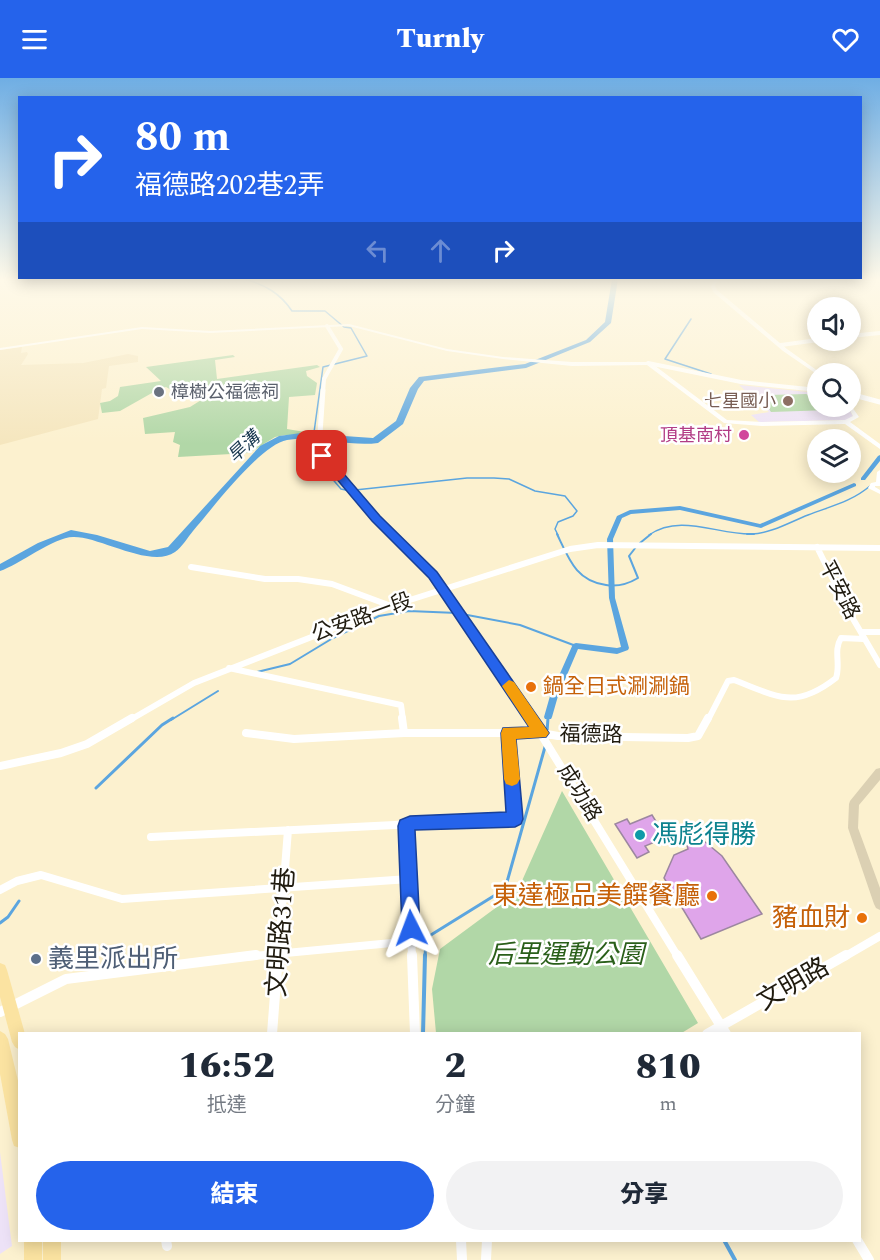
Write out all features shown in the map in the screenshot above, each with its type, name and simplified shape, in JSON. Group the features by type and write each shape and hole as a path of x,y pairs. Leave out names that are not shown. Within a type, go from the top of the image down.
{"main road":[{"path":"880,772 854,804 853,828 875,877 880,904"},
{"path":"0,970 5,1009 18,1038"},
{"path":"0,1039 18,1130"},
{"path":"33,1242 33,1260"},
{"path":"52,1242 52,1260"}],"street":[{"path":"0,349 100,334"},
{"name":"成功路","path":"332,334 341,349 324,379 319,448 322,456 376,518 433,575 443,589 541,733 723,1029"},
{"path":"387,334 447,350 549,363 648,363 741,382 807,389"},
{"path":"768,334 807,365"},
{"path":"781,345 807,341"},
{"path":"648,363 726,422 762,424 846,422 856,417"},
{"path":"861,397 880,402"},
{"path":"846,422 880,447"},
{"path":"880,472 880,484 872,485 871,488 880,492"},
{"name":"公安路一段","path":"0,766 61,753 87,744 194,683 391,606 570,549 598,545 880,548"},
{"name":"平安路","path":"817,547 880,665"},
{"path":"191,567 266,579 298,579 332,584 391,606"},
{"path":"862,635 880,632"},
{"name":"福德路","path":"246,734 294,739 404,733 698,736 710,718 728,681 734,680 781,699 801,699 836,678 839,667 837,641 841,638 862,635"},
{"path":"230,668 401,705 404,733"},
{"path":"151,837 515,819 508,733"},
{"path":"406,826 415,1032"},
{"name":"文明路31巷","path":"272,1032 288,830"},
{"path":"0,890 17,881 41,875 122,898 409,879"},
{"name":"文明路","path":"723,1029 880,936"},
{"path":"5,1009 66,979 280,952 412,941"},
{"path":"461,1242 462,1260"},
{"path":"486,1260 487,1242"},
{"path":"858,1242 869,1260"}],"shaded area":[{"path":"22,347 21,353 27,352 28,354 21,365 83,363 128,354 138,356 138,362 109,366 106,388 102,389 98,419 0,445 0,350"},
{"name":"七星國小","path":"739,385 807,392 807,417 852,417 848,420 759,422 751,415 769,412"},
{"path":"0,1152 12,1246 0,1254"}],"green space":[{"path":"233,355 235,357 215,360 217,379 317,365 320,367 306,371 307,376 317,383 315,395 289,397 287,429 311,433 292,438 285,435 275,437 249,453 178,457 180,445 173,442 175,432 145,434 143,418 190,407 206,397 243,390 245,383 194,393 174,391 166,387 120,411 102,413 100,403 118,396 120,387 161,381 146,367"},
{"path":"807,394 807,411 771,412 761,400 768,395"},
{"name":"后里運動公園","path":"562,791 698,1023 683,1032 436,1032 432,989 440,949 517,892"}],"building":[{"name":"馮彪得勝","path":"652,815 662,831 656,833 658,837 653,839 655,842 645,846 649,852 637,858 615,824 627,819 630,824"},
{"name":"東達極品美饌餐廳","path":"704,841 722,856 762,914 701,939 664,878 674,855 688,849 687,845"}],"waterway":[{"path":"350,491 341,489 311,454 323,367 367,356 355,334"},
{"name":"旱溝","path":"0,568 42,545 71,533 150,554 171,550 263,448 282,438 301,436 375,441 400,422 414,388 422,379 526,366 588,341 596,334"},
{"path":"681,334 665,359 711,374"},
{"path":"863,479 880,457"},
{"path":"355,490 467,478 509,479 535,491 565,496 577,511 573,516 558,522 555,529 558,535"},
{"path":"548,717 554,696 576,646 617,651 625,648 612,598 610,539 619,517 630,512 680,508 761,526 854,485"},
{"path":"752,534 767,532 848,500 870,486"},
{"path":"651,534 661,529 686,525 752,534"},
{"path":"557,534 580,574 596,583 606,585 615,586 638,578 629,556 636,547"},
{"path":"640,543 651,534"},
{"path":"747,534 752,534"},
{"path":"257,672 290,664 333,638 379,616 409,611 457,613"},
{"path":"462,614 520,625 576,646"},
{"path":"171,720 218,691"},
{"path":"96,788 162,725 173,718"},
{"path":"547,732 548,718"},
{"path":"425,957 426,938 505,889 545,747"},
{"path":"0,923 8,917 19,901"},
{"path":"423,1032 425,955"},
{"path":"725,1242 735,1260"}],"slow traffic":[{"path":"509,686 541,733 508,733 512,779"}],"place":[{"name":"樟樹公福德祠","path":"159,392"},
{"name":"七星國小","path":"788,401"},
{"name":"頂基南村","path":"744,435"},
{"name":"鍋全日式涮涮鍋","path":"531,687"},
{"name":"馮彪得勝","path":"640,835"},
{"name":"東達極品美饌餐廳","path":"712,896"},
{"name":"豬血財","path":"862,918"},
{"name":"義里派出所","path":"36,959"}],"route":[{"path":"322,456 376,518 433,575 541,733 508,733 515,819 410,823 406,826 411,928"}]}
